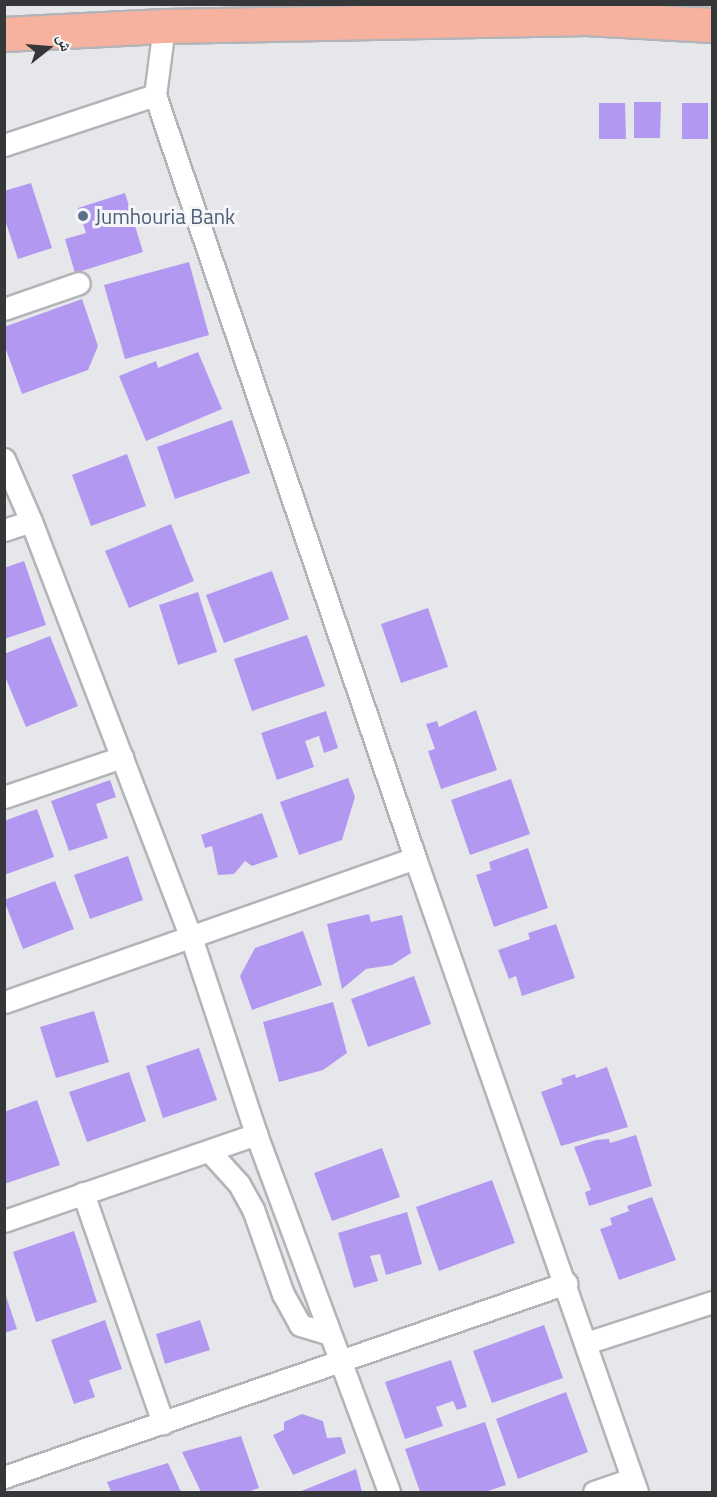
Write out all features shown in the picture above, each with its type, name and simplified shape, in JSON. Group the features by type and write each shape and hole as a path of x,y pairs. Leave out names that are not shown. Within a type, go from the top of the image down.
{"highway":[{"path":"4,34 586,11 712,25"}],"street":[{"path":"164,26 155,95 415,858 566,1283 635,1486 594,1492"},
{"path":"4,145 155,95"},
{"path":"4,309 79,283"},
{"path":"4,459 31,521 191,937 256,1134 389,1492"},
{"path":"4,530 31,521"},
{"path":"4,797 122,758"},
{"path":"4,1002 415,858"},
{"path":"4,1221 256,1134"},
{"path":"209,1151 239,1184 253,1209 283,1294 300,1325 330,1334"},
{"path":"83,1194 163,1423"},
{"path":"4,1477 566,1283"},
{"path":"586,1342 712,1302"}],"building":[{"path":"634,102 661,102 660,138 634,138"},
{"path":"599,103 625,103 626,139 599,139"},
{"path":"682,103 708,103 708,139 682,139"},
{"path":"31,183 52,248 18,259 4,217 4,191"},
{"path":"125,193 143,252 75,273 65,239 86,233 78,208"},
{"path":"189,262 209,335 125,359 104,285"},
{"path":"82,299 98,346 88,370 22,394 4,344 4,327"},
{"path":"198,352 222,409 146,441 119,376 156,361 158,368"},
{"path":"232,420 250,473 175,499 157,447"},
{"path":"127,454 146,506 91,526 72,475"},
{"path":"171,524 194,581 129,608 105,551"},
{"path":"24,561 46,625 4,639 4,568"},
{"path":"272,571 289,619 224,643 206,595"},
{"path":"198,592 217,652 178,665 159,605"},
{"path":"428,608 448,667 401,683 381,624"},
{"path":"307,635 325,686 252,711 234,659"},
{"path":"50,636 78,706 26,727 4,674 4,654"},
{"path":"476,710 497,770 441,789 428,751 435,749 426,724 437,721 439,727"},
{"path":"326,711 338,748 324,753 319,736 305,741 314,767 277,780 261,733"},
{"path":"348,778 355,797 342,840 299,855 280,802"},
{"path":"511,779 530,834 470,855 451,800"},
{"path":"110,780 116,797 96,804 108,838 69,851 51,801"},
{"path":"37,809 54,857 4,875 4,821"},
{"path":"262,813 278,857 252,866 245,861 234,874 218,875 212,846 205,848 201,835"},
{"path":"528,848 548,908 494,927 476,875 491,870 489,862"},
{"path":"128,856 143,900 90,919 74,875"},
{"path":"55,881 74,929 23,949 4,900"},
{"path":"369,914 371,922 402,915 411,953 392,965 366,969 342,989 327,924"},
{"path":"556,924 575,978 522,996 516,976 509,979 498,950 530,939 528,933"},
{"path":"303,931 322,985 252,1010 240,976 255,948"},
{"path":"414,976 431,1024 368,1047 351,999"},
{"path":"333,1002 347,1053 323,1070 279,1082 263,1022"},
{"path":"94,1011 109,1062 56,1078 40,1027"},
{"path":"199,1048 217,1100 163,1118 146,1066"},
{"path":"607,1067 628,1127 561,1146 541,1092 563,1084 561,1079 575,1074 576,1078"},
{"path":"129,1072 146,1121 87,1142 69,1092"},
{"path":"37,1100 60,1165 4,1184 4,1112"},
{"path":"636,1135 652,1186 589,1206 585,1192 591,1190 574,1147 596,1140 609,1139 610,1143"},
{"path":"382,1148 400,1197 332,1221 314,1173"},
{"path":"492,1180 515,1243 439,1271 416,1207"},
{"path":"652,1197 676,1260 619,1280 600,1229 612,1225 610,1218 629,1211 627,1206"},
{"path":"407,1212 422,1264 386,1275 380,1254 370,1256 378,1281 354,1288 338,1233"},
{"path":"74,1231 97,1302 36,1322 13,1252"},
{"path":"4,1290 17,1329 4,1333"},
{"path":"105,1320 122,1369 89,1380 95,1397 74,1404 51,1340"},
{"path":"200,1320 210,1350 165,1364 156,1334"},
{"path":"544,1325 563,1378 492,1403 473,1351"},
{"path":"451,1360 467,1407 457,1410 453,1401 436,1407 443,1426 405,1439 385,1382"},
{"path":"566,1392 588,1452 518,1479 496,1419"},
{"path":"302,1414 323,1421 327,1438 341,1437 346,1453 293,1475 273,1435 284,1430 284,1422"},
{"path":"485,1422 506,1485 485,1492 420,1492 405,1449"},
{"path":"241,1436 259,1488 248,1492 201,1492 182,1452"},
{"path":"168,1463 181,1492 111,1492 107,1482"},
{"path":"356,1469 362,1492 299,1492"}],"place":[{"name":"Jumhouria Bank","path":"83,216"}]}
